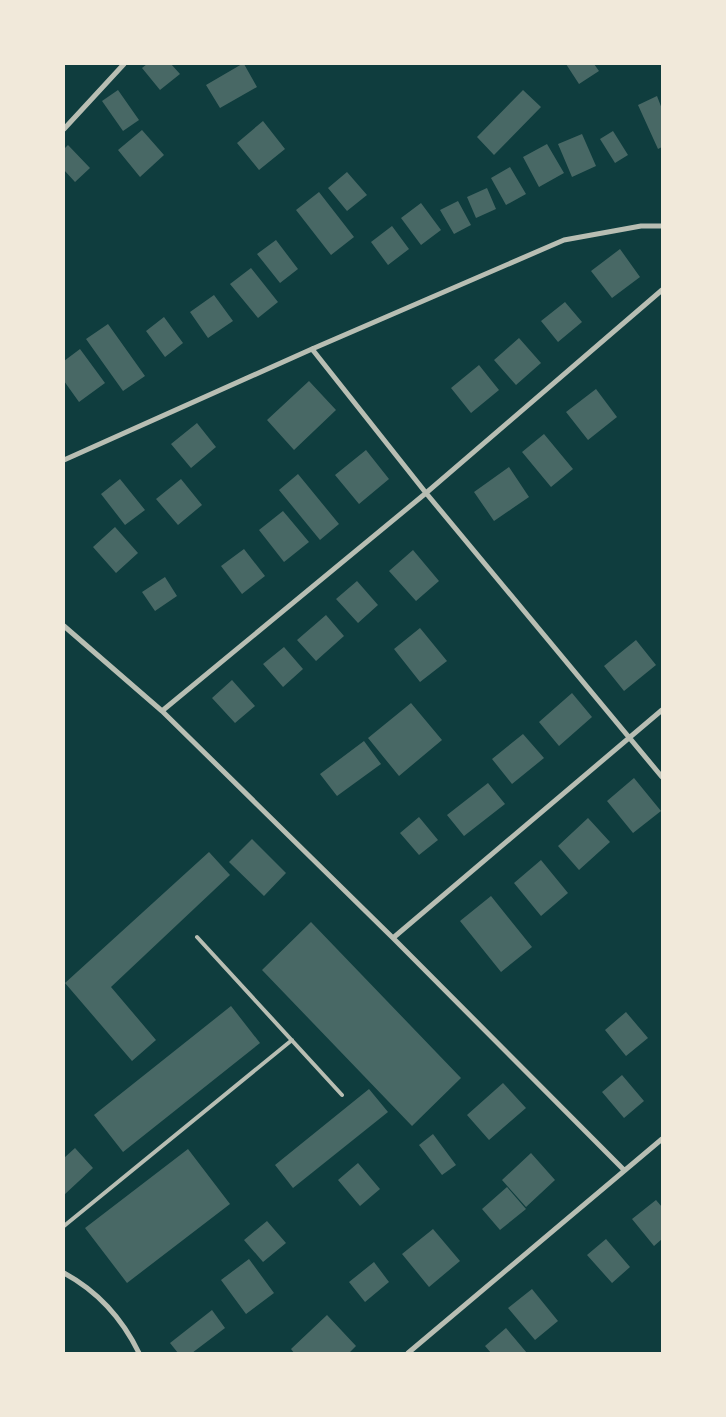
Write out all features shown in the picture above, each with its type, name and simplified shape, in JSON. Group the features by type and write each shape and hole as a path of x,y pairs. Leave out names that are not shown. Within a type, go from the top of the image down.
{"street":[{"path":"64,129 124,64"},
{"path":"64,460 312,349 564,240 641,226 662,226"},
{"path":"162,712 426,493 662,290"},
{"path":"312,349 426,493 662,777"},
{"path":"64,626 162,712 393,938 624,1170"},
{"path":"393,938 662,710"},
{"path":"408,1353 662,1139"},
{"path":"64,1273 104,1301 130,1334 139,1353"}],"lane":[{"path":"197,937 342,1095"},
{"path":"64,1226 292,1040"}],"building":[{"path":"147,64 171,64 180,74 160,90 142,68"},
{"path":"244,64 257,87 220,108 206,85"},
{"path":"566,64 594,64 599,71 579,84"},
{"path":"118,90 139,120 123,131 102,101"},
{"path":"523,90 541,107 494,155 477,137"},
{"path":"657,96 662,109 662,147 658,149 638,105"},
{"path":"263,121 285,149 259,170 237,143"},
{"path":"142,130 164,155 140,177 118,150"},
{"path":"613,131 628,155 615,163 600,139"},
{"path":"582,134 596,166 572,177 558,144"},
{"path":"547,144 564,173 539,187 523,157"},
{"path":"68,145 90,168 75,182 64,170 64,149"},
{"path":"510,167 526,194 506,205 491,178"},
{"path":"347,172 367,195 347,211 328,188"},
{"path":"487,188 496,209 476,218 467,197"},
{"path":"319,192 354,237 331,255 296,210"},
{"path":"458,201 471,225 454,234 440,210"},
{"path":"421,203 441,230 421,245 401,218"},
{"path":"392,226 409,249 388,265 371,242"},
{"path":"276,240 298,269 280,283 257,254"},
{"path":"620,249 640,277 612,298 591,271"},
{"path":"251,268 278,302 258,318 230,284"},
{"path":"214,295 233,321 208,338 190,312"},
{"path":"565,302 582,322 558,342 541,321"},
{"path":"164,317 183,343 165,357 146,331"},
{"path":"108,324 145,376 123,391 86,339"},
{"path":"519,338 541,363 516,385 494,360"},
{"path":"80,349 105,383 79,402 64,381 64,361"},
{"path":"479,365 499,390 471,413 451,388"},
{"path":"309,381 336,410 294,450 267,420"},
{"path":"596,389 617,417 588,440 566,412"},
{"path":"197,423 216,447 191,468 171,444"},
{"path":"544,434 573,469 551,487 522,452"},
{"path":"366,450 389,479 359,504 335,475"},
{"path":"509,467 529,497 494,521 474,492"},
{"path":"298,474 339,524 320,540 279,490"},
{"path":"120,479 145,510 125,525 101,494"},
{"path":"181,479 202,505 178,525 156,499"},
{"path":"283,511 309,542 284,562 259,530"},
{"path":"115,527 138,553 116,573 93,547"},
{"path":"244,549 265,576 242,594 221,566"},
{"path":"413,550 439,581 416,601 389,571"},
{"path":"165,577 177,596 155,611 142,592"},
{"path":"357,581 378,605 358,623 336,599"},
{"path":"326,615 344,636 316,661 297,640"},
{"path":"420,628 447,661 420,682 394,649"},
{"path":"636,640 656,665 624,691 604,666"},
{"path":"284,647 303,669 283,687 263,664"},
{"path":"232,680 255,706 235,723 212,698"},
{"path":"572,693 592,717 559,746 539,722"},
{"path":"411,703 442,740 399,776 368,738"},
{"path":"523,734 544,758 512,784 492,759"},
{"path":"364,741 381,764 337,796 320,774"},
{"path":"634,778 661,811 633,833 607,801"},
{"path":"488,783 505,804 464,836 447,815"},
{"path":"419,817 438,840 419,855 400,833"},
{"path":"588,818 610,842 579,870 558,846"},
{"path":"252,839 286,873 264,896 229,862"},
{"path":"209,852 230,875 111,987 156,1040 132,1061 65,983"},
{"path":"541,860 568,893 541,916 514,883"},
{"path":"491,896 532,947 501,972 460,921"},
{"path":"311,922 461,1078 412,1126 262,970"},
{"path":"231,1006 260,1043 123,1152 94,1115"},
{"path":"626,1012 648,1038 626,1056 605,1030"},
{"path":"622,1075 644,1101 624,1118 602,1092"},
{"path":"503,1083 526,1108 489,1140 467,1115"},
{"path":"369,1089 388,1112 293,1188 275,1165"},
{"path":"433,1134 456,1165 442,1175 419,1145"},
{"path":"75,1148 93,1168 64,1195 64,1158"},
{"path":"188,1149 230,1204 127,1283 85,1228"},
{"path":"531,1153 555,1180 526,1207 502,1180"},
{"path":"358,1163 380,1189 360,1206 338,1180"},
{"path":"507,1187 526,1209 500,1230 482,1209"},
{"path":"656,1200 662,1207 662,1239 654,1246 632,1219"},
{"path":"267,1221 286,1243 263,1262 244,1240"},
{"path":"433,1229 460,1261 429,1287 402,1254"},
{"path":"606,1239 630,1267 612,1283 587,1255"},
{"path":"249,1259 274,1293 246,1314 221,1280"},
{"path":"374,1262 389,1282 365,1302 349,1282"},
{"path":"532,1289 558,1321 535,1340 508,1308"},
{"path":"212,1310 225,1328 192,1353 178,1353 170,1343"},
{"path":"327,1315 356,1346 349,1353 294,1353 291,1349"},
{"path":"506,1328 527,1353 491,1353 485,1346"}]}
